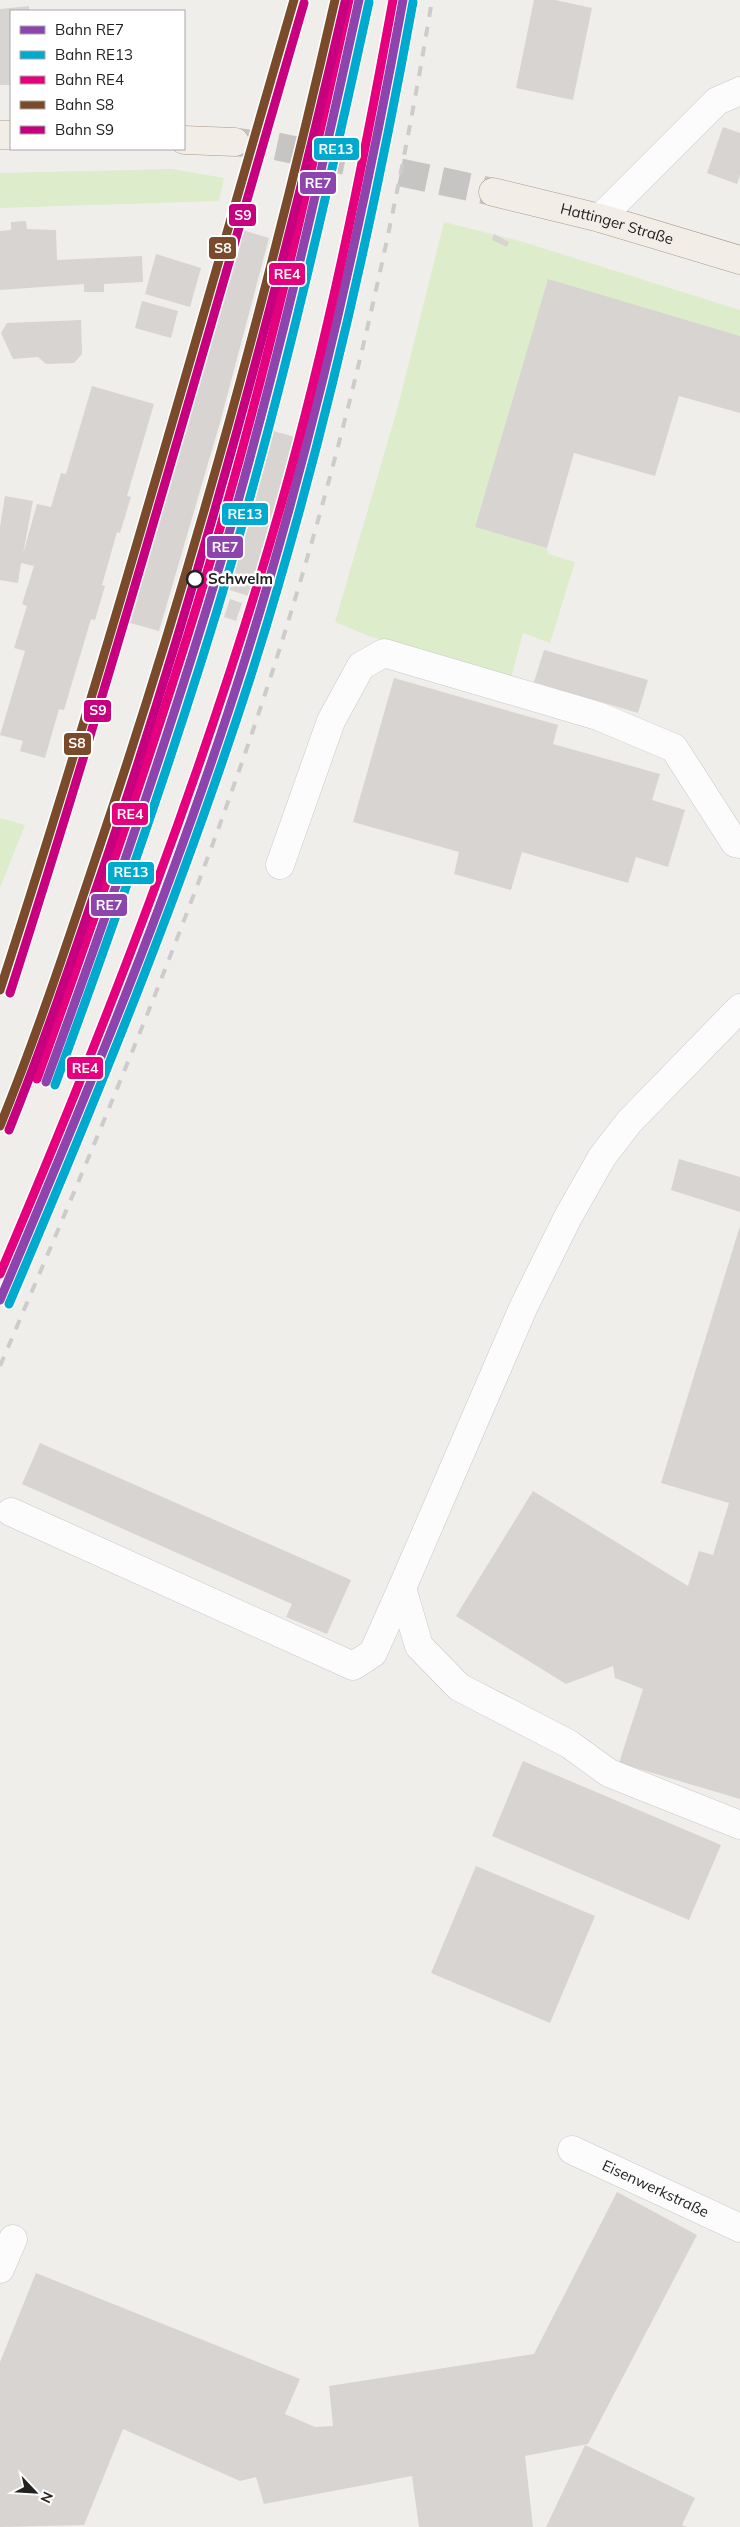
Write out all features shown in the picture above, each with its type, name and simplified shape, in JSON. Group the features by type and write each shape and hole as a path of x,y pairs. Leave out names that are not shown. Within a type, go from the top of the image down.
{"main road":[{"path":"185,140 235,142"},
{"name":"Hattinger Straße","path":"493,192 600,218 740,260"}],"lane":[{"path":"600,218 717,101 740,91"},
{"path":"280,865 331,721 361,666 384,654 598,716 674,748 735,843 740,844"},
{"path":"11,1512 353,1666 373,1653 524,1306 568,1217 602,1157 629,1122 740,1008"},
{"path":"402,1588 419,1646 459,1687 569,1744 609,1773 740,1825"},
{"name":"Eisenwerkstraße","path":"572,2150 740,2228"},
{"path":"0,2269 13,2239"}],"green space":[{"path":"172,169 224,178 219,201 0,208 0,173"},
{"path":"444,222 520,241 740,310 740,336 548,280 475,527 547,548 548,554 575,562 550,643 523,633 511,678 369,636 335,622 397,410"},
{"path":"0,818 25,825 0,888"}],"building":[{"path":"534,0 555,0 592,8 573,100 516,88"},
{"path":"29,6 29,10 10,10 10,85 0,85 0,9"},
{"path":"723,127 740,133 740,175 737,184 707,173"},
{"path":"26,221 27,229 56,230 57,260 142,256 143,282 104,284 104,292 84,292 84,284 0,290 0,231 11,230 11,222"},
{"path":"239,229 269,238 221,419 159,631 123,621"},
{"path":"494,234 509,242 507,247 492,240"},
{"path":"156,254 201,268 190,307 145,294"},
{"path":"548,279 740,336 740,413 679,396 655,476 574,453 547,548 475,527"},
{"path":"142,301 178,311 171,338 135,328"},
{"path":"81,320 82,354 74,363 46,364 38,357 13,359 1,333 7,323"},
{"path":"92,386 154,404 127,496 131,497 120,533 117,532 102,585 105,586 95,620 91,619 64,710 59,709 45,758 20,751 23,741 0,735 25,651 14,648 27,606 22,604 34,566 21,563 18,583 0,580 0,527 5,496 33,501 23,554 37,504 51,507 61,473 66,474"},
{"path":"266,429 295,437 249,596 220,587"},
{"path":"230,599 242,603 236,621 224,617"},
{"path":"544,650 648,680 638,713 534,682"},
{"path":"394,678 558,725 553,744 660,774 652,800 685,810 668,867 636,857 628,883 522,852 511,890 454,874 459,852 353,822"},
{"path":"679,1159 740,1177 740,1212 671,1190"},
{"path":"740,1226 740,1799 619,1763 643,1689 615,1678 613,1666 566,1684 456,1616 533,1491 688,1586 699,1551 713,1555 729,1503 661,1483"},
{"path":"40,1443 351,1580 327,1634 286,1617 292,1604 22,1484"},
{"path":"523,1761 721,1845 689,1920 492,1836"},
{"path":"476,1866 595,1916 550,2023 431,1973"},
{"path":"617,2192 697,2235 588,2444 525,2456 533,2527 419,2527 412,2476 264,2504 256,2477 240,2481 123,2429 84,2525 0,2527 0,2362 36,2273 300,2379 285,2414 315,2427 333,2426 329,2386 534,2354"},
{"path":"585,2445 695,2498 682,2525 687,2527 546,2527"}],"tunnel":[{"path":"235,142 275,146 493,192"}],"railway":[{"path":"0,1366 163,975 223,816 281,646 308,555 357,372 398,187 432,0"}],"rail line":[{"name":"S8","path":"0,990 114,620 294,0"},
{"name":"S8","path":"0,1126 64,953 133,743 198,532 257,320 335,0"},
{"name":"RE4","path":"37,1079 106,885 149,755 191,625 231,490 285,281 349,0"},
{"name":"RE7","path":"46,1082 138,823 221,561 260,422 295,282 359,0"},
{"name":"RE4","path":"0,1274 116,990 187,798 252,603 298,443 329,317 369,127 393,0"},
{"name":"RE7","path":"0,1300 66,1144 129,986 189,827 243,666 291,502 334,336 353,252 403,0"},
{"name":"S9","path":"9,1130 48,1026 109,851 208,535 238,430 294,217 345,2"},
{"name":"RE13","path":"55,1085 147,826 231,564 270,425 305,284 369,2"},
{"name":"RE13","path":"9,1304 75,1147 169,910 253,669 301,504 344,338 363,255 413,2"},
{"name":"S9","path":"10,993 124,623 304,3"}],"place":[{"name":"Schwelm","path":"195,579"}]}
